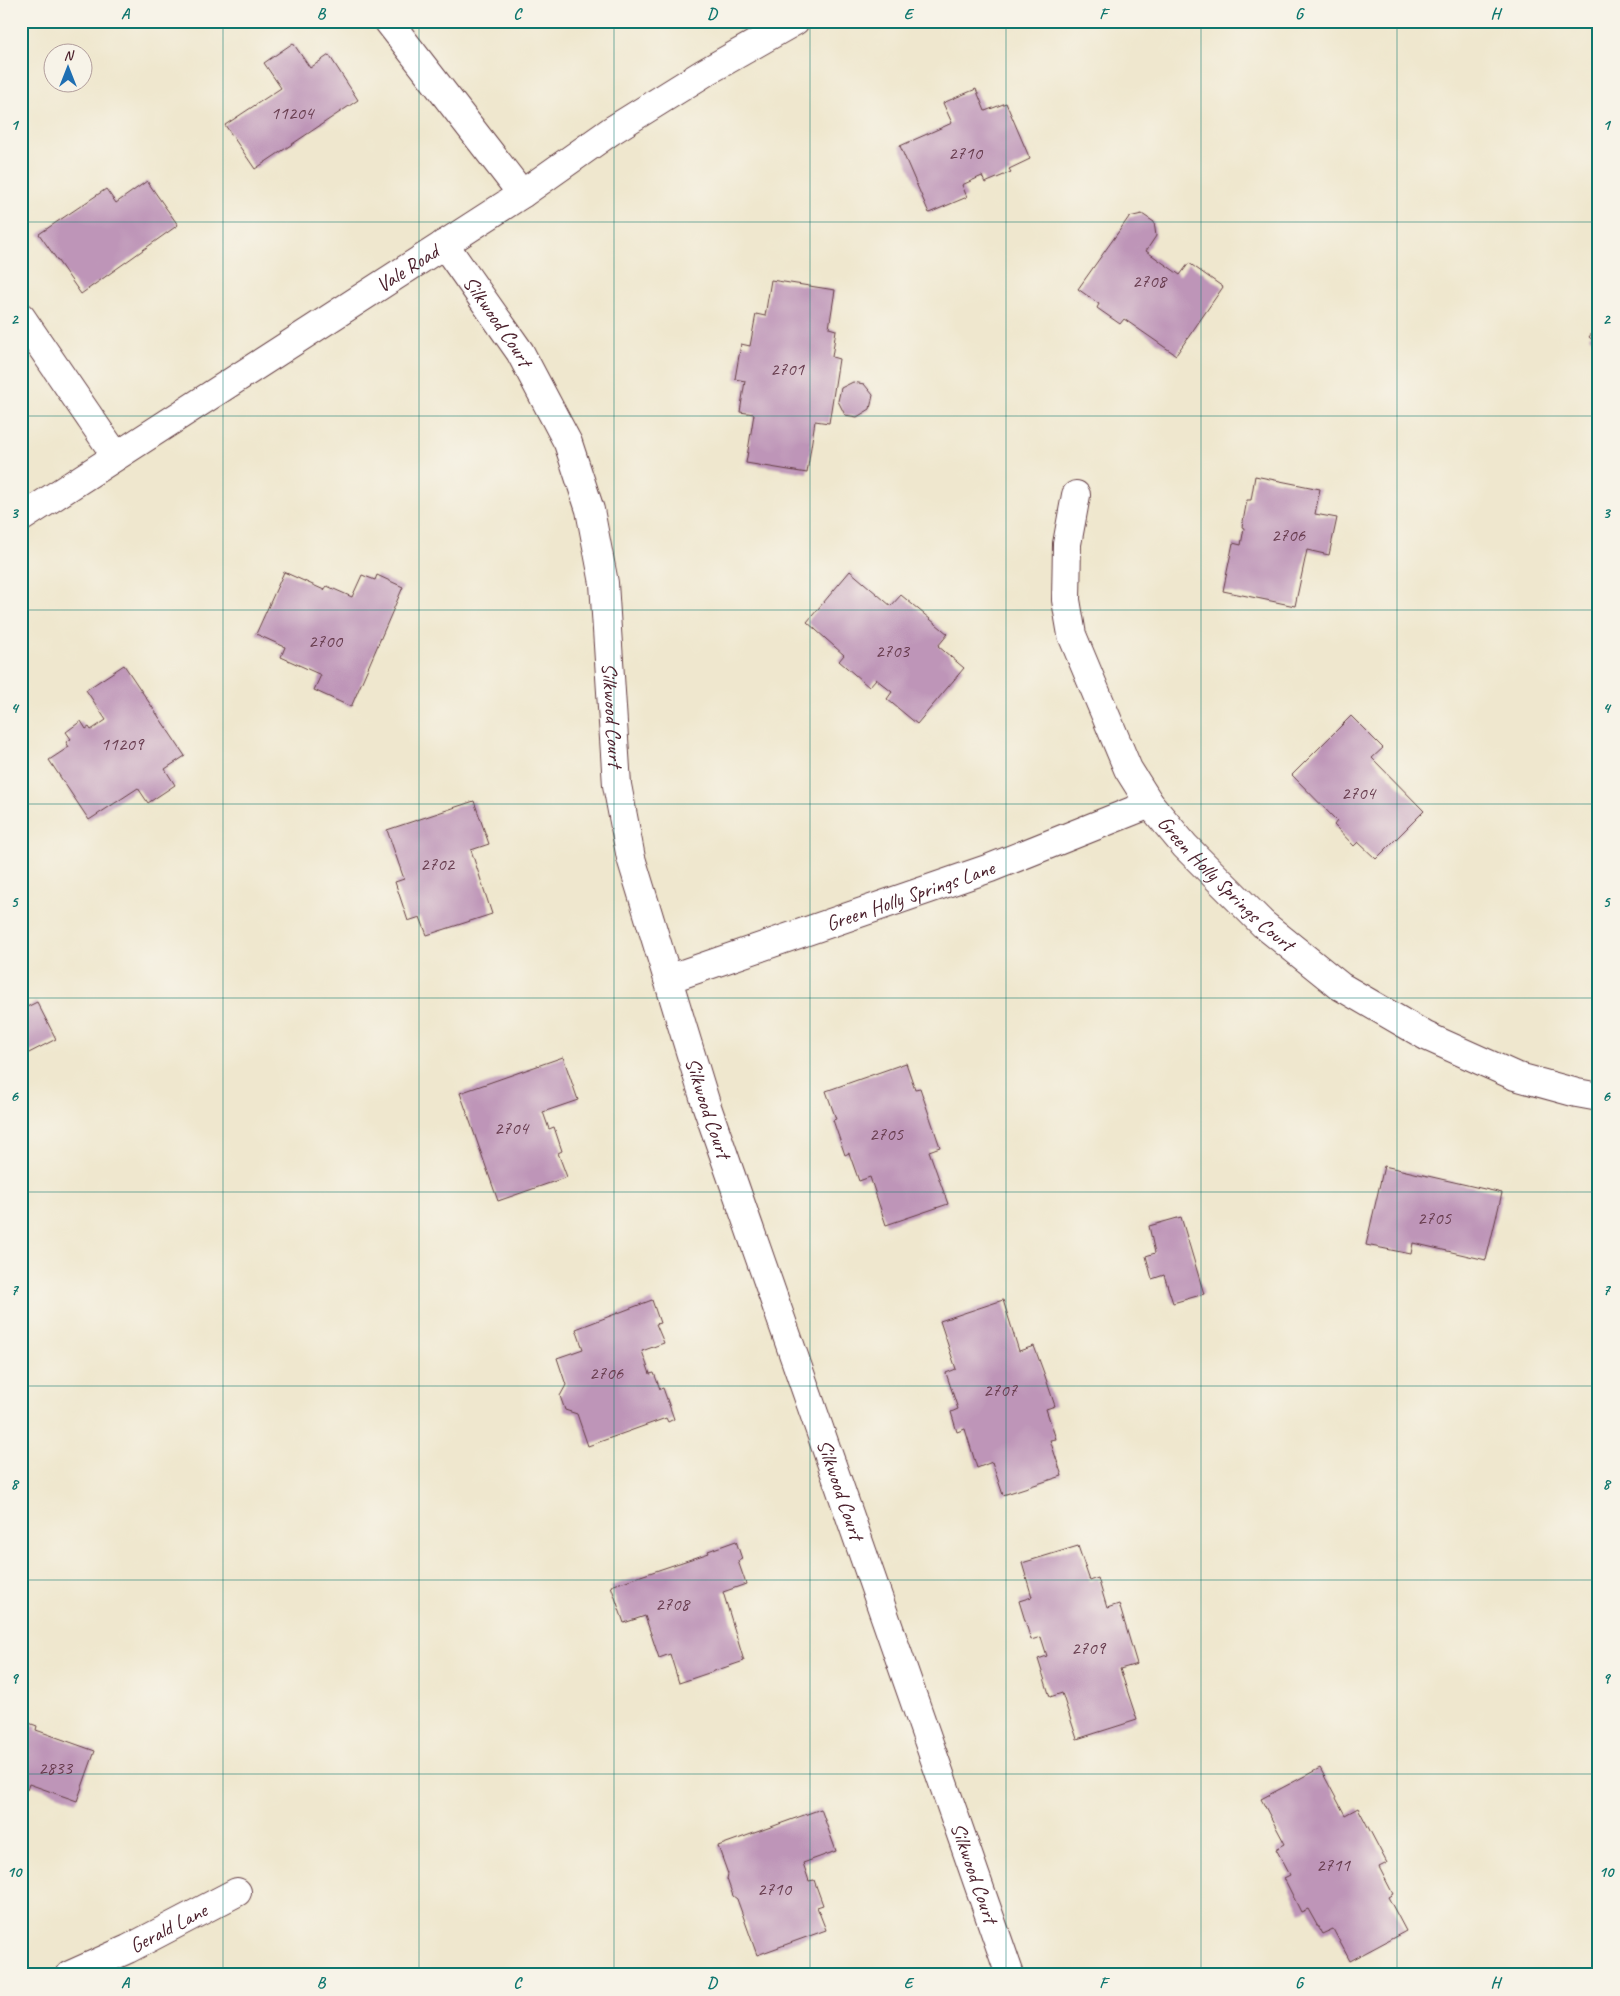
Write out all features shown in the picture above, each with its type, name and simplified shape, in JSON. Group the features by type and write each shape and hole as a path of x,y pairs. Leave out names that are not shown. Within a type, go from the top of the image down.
{"street":[{"path":"388,21 522,194"},
{"name":"Vale Road","path":"21,518 522,194 611,131 704,73 794,21"},
{"name":"Silkwood Court","path":"444,244 520,352 568,443 590,510 604,583 616,785 631,858 709,1113 1010,1975"},
{"path":"21,317 116,456"},
{"name":"Green Holly Springs Court","path":"1076,495 1067,544 1066,600 1072,635 1128,769 1150,804 1185,846 1263,924 1340,986 1426,1036 1515,1076 1599,1097"},
{"name":"Green Holly Springs Lane","path":"668,979 982,870 1150,804"},
{"name":"Gerald Lane","path":"70,1975 128,1949 236,1892"}],"building":[{"path":"293,43 310,68 329,55 358,100 255,169 225,125 281,88 264,63"},
{"path":"976,89 985,111 1006,103 1030,159 1009,169 1011,172 985,183 982,176 962,185 967,197 929,213 900,146 952,123 943,103"},
{"path":"147,181 178,225 81,294 39,234 106,189 116,203"},
{"path":"1142,214 1154,222 1156,236 1146,251 1180,275 1189,263 1223,287 1176,355 1124,319 1120,324 1097,308 1099,304 1078,289 1129,217"},
{"path":"771,280 835,290 829,328 836,330 832,357 839,359 829,423 815,421 807,473 746,463 754,414 740,412 745,381 735,379 741,344 750,346 756,314 765,316"},
{"path":"1599,324 1599,345 1589,337"},
{"path":"853,382 864,384 873,395 870,409 857,417 845,415 838,401 841,388"},
{"path":"1255,476 1320,489 1315,514 1337,518 1329,555 1307,550 1295,606 1223,591 1233,543 1241,545 1247,500 1251,500"},
{"path":"850,571 891,606 901,595 948,634 938,646 964,668 917,724 887,699 892,692 876,679 869,687 839,661 844,655 807,622"},
{"path":"284,572 324,590 327,586 352,597 362,575 375,580 377,575 403,587 351,707 314,690 321,675 281,657 285,647 256,634"},
{"path":"124,665 185,756 165,769 175,785 148,803 138,788 89,820 49,760 69,747 66,742 71,739 66,732 81,721 86,729 89,727 91,730 106,720 86,690"},
{"path":"1351,716 1383,748 1372,758 1424,811 1376,859 1358,842 1354,846 1334,825 1337,821 1292,775"},
{"path":"474,801 489,844 471,850 492,914 427,935 420,917 408,921 395,882 404,879 387,830"},
{"path":"37,1002 56,1039 21,1057 21,1010"},
{"path":"563,1057 578,1100 543,1112 549,1129 554,1127 562,1151 558,1153 567,1177 498,1201 460,1093"},
{"path":"906,1063 915,1089 920,1088 940,1147 929,1151 948,1204 886,1225 870,1177 859,1181 849,1153 845,1155 833,1120 836,1119 826,1091"},
{"path":"1384,1166 1502,1193 1486,1260 1413,1243 1411,1254 1366,1245"},
{"path":"1181,1217 1204,1294 1173,1303 1164,1275 1152,1279 1146,1256 1155,1253 1149,1226"},
{"path":"652,1300 660,1323 656,1324 664,1343 642,1351 650,1374 654,1373 660,1389 663,1388 674,1419 668,1422 666,1418 588,1446 577,1414 565,1410 560,1396 566,1385 557,1358 583,1349 576,1329"},
{"path":"1003,1300 1019,1351 1034,1346 1044,1373 1055,1406 1046,1409 1056,1439 1050,1440 1062,1476 1003,1495 992,1462 977,1468 965,1429 957,1432 951,1412 958,1409 946,1373 956,1369 940,1321"},
{"path":"736,1541 742,1559 738,1561 746,1584 723,1592 744,1661 679,1683 670,1654 659,1658 645,1616 624,1623 611,1586 709,1553 708,1551"},
{"path":"1078,1546 1090,1581 1098,1578 1107,1608 1119,1604 1137,1664 1120,1669 1137,1720 1077,1739 1062,1693 1050,1697 1038,1659 1047,1656 1041,1637 1031,1640 1019,1601 1032,1597 1022,1563"},
{"path":"21,1720 37,1726 36,1730 95,1751 77,1801 29,1784 27,1790 21,1788"},
{"path":"1320,1768 1345,1815 1358,1808 1387,1863 1379,1867 1393,1894 1388,1897 1406,1931 1350,1961 1333,1929 1322,1934 1308,1909 1301,1912 1284,1878 1290,1875 1276,1849 1285,1844 1261,1799"},
{"path":"821,1809 836,1851 803,1863 809,1881 814,1880 823,1905 817,1907 826,1930 757,1955 737,1899 733,1896 727,1879 728,1874 718,1846"}]}
